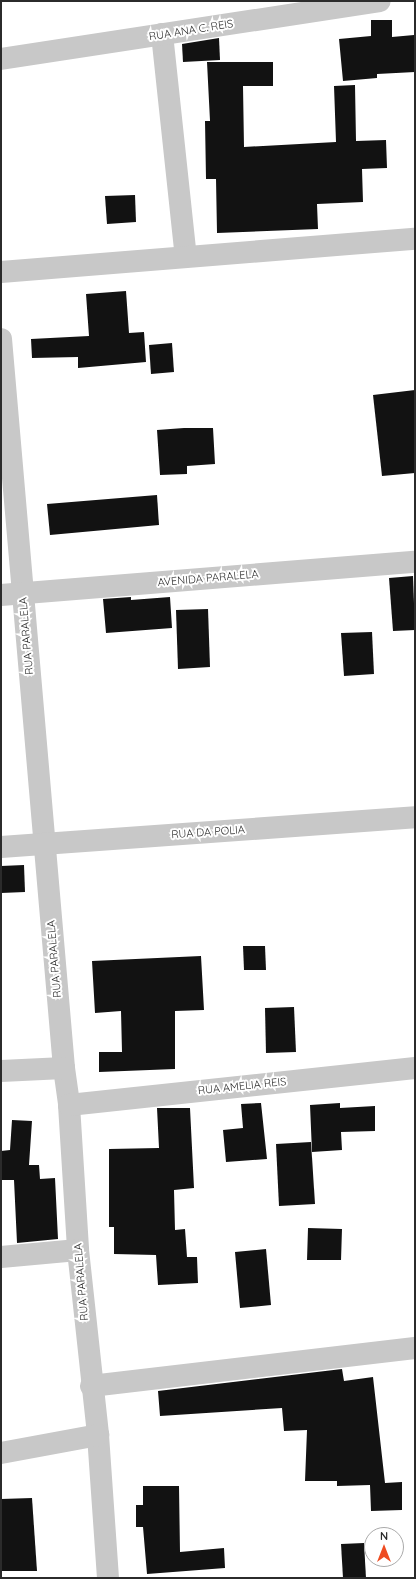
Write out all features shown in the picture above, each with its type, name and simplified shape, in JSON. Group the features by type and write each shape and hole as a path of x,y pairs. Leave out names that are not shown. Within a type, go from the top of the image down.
{"street":[{"name":"RUA ANA C. REIS","path":"1,59 380,1"},
{"path":"162,34 186,257"},
{"path":"1,272 415,239"},
{"name":"RUA PARALELA","path":"1,339 44,844 64,1068 69,1105 78,1250 91,1386 98,1435 108,1578"},
{"name":"AVENIDA PARALELA","path":"1,595 415,562"},
{"name":"RUA DA POLIA","path":"1,847 415,817"},
{"path":"1,1072 64,1068"},
{"name":"RUA AMELIA REIS","path":"69,1105 415,1068"},
{"path":"1,1257 78,1250"},
{"path":"91,1386 415,1348"},
{"path":"1,1453 98,1435"}],"building":[{"path":"371,20 392,20 392,37 414,35 415,72 377,74 377,78 343,81 339,39 371,36"},
{"path":"219,38 220,60 183,62 182,44"},
{"path":"207,62 273,62 273,86 243,86 244,147 336,142 334,86 355,85 356,141 386,140 387,168 362,169 363,202 317,204 318,229 217,233 216,179 206,179 205,121 210,121"},
{"path":"135,195 136,222 107,224 105,196"},
{"path":"126,291 129,333 144,332 146,362 78,368 78,357 32,358 31,339 89,336 86,294"},
{"path":"172,343 174,372 151,374 149,345"},
{"path":"415,390 415,473 382,476 373,395"},
{"path":"213,428 215,464 187,466 187,474 160,475 157,430"},
{"path":"157,495 159,525 50,535 47,504"},
{"path":"413,576 415,630 393,631 389,578"},
{"path":"131,597 131,600 170,597 172,628 106,633 103,599"},
{"path":"208,609 210,667 178,669 176,610"},
{"path":"372,632 374,674 344,676 341,633"},
{"path":"24,865 25,892 1,893 1,866"},
{"path":"243,946 265,946 266,970 244,970"},
{"path":"201,956 204,1010 175,1011 175,1069 99,1072 99,1052 122,1052 121,1011 95,1013 92,961"},
{"path":"294,1007 296,1052 266,1053 265,1008"},
{"path":"261,1103 267,1159 226,1162 223,1130 243,1128 241,1104"},
{"path":"340,1103 340,1108 375,1106 375,1131 341,1132 342,1150 312,1152 310,1105"},
{"path":"157,1108 190,1108 194,1188 174,1190 175,1230 185,1229 187,1257 197,1257 198,1283 158,1285 156,1255 114,1254 114,1227 109,1227 109,1149 159,1148"},
{"path":"12,1120 32,1121 29,1165 39,1165 40,1179 55,1178 58,1239 17,1243 14,1180 1,1180 1,1151 10,1150"},
{"path":"311,1142 315,1204 279,1206 276,1144"},
{"path":"308,1228 342,1229 341,1260 307,1260"},
{"path":"266,1249 271,1305 240,1308 235,1252"},
{"path":"342,1369 344,1381 373,1377 385,1483 402,1482 402,1510 371,1511 370,1485 337,1486 337,1481 305,1481 307,1430 284,1431 282,1408 160,1416 158,1391"},
{"path":"143,1486 179,1486 180,1552 224,1548 225,1568 147,1574 143,1527 136,1527 136,1505 143,1505"},
{"path":"32,1498 37,1571 1,1571 1,1499"},
{"path":"364,1543 364,1567 365,1567 366,1578 343,1578 341,1544"}]}
